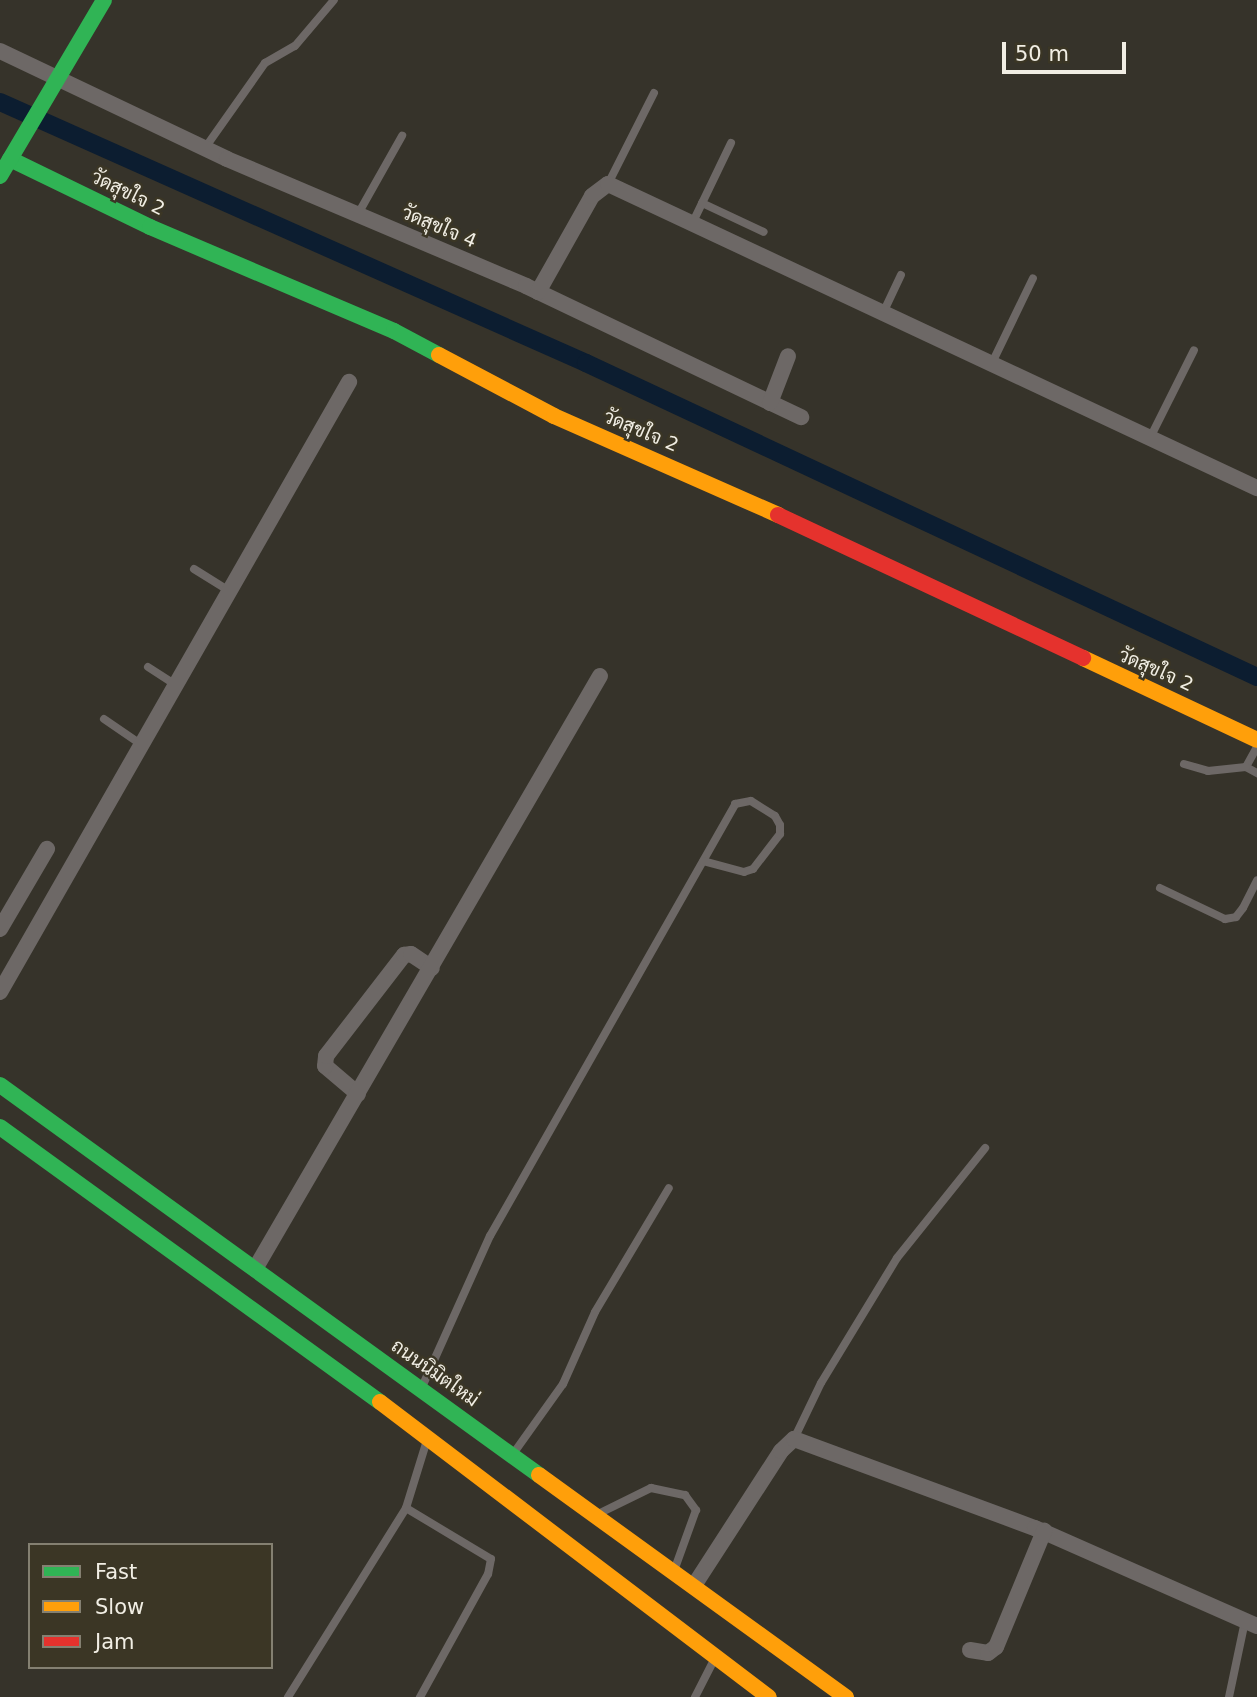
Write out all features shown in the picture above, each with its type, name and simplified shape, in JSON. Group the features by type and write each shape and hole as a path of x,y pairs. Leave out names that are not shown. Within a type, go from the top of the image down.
{"main road":[{"path":"0,176 104,0"},
{"name":"วัดสุขใจ 2","path":"10,159 150,227 394,331 554,416 713,484 1257,740"},
{"name":"ถนนนิมิตใหม่","path":"0,1084 421,1390 695,1584 846,1697"},
{"path":"0,1127 428,1437 769,1697"}],"street":[{"name":"วัดสุขใจ 4","path":"0,51 205,148 538,292 801,417"},
{"path":"538,292 592,196 608,184 1256,485"},
{"path":"770,403 789,356"},
{"path":"0,992 349,382"},
{"path":"255,1269 600,676"},
{"path":"0,929 47,849"},
{"path":"358,1094 325,1066 326,1056 404,955 411,954 432,968"},
{"path":"695,1584 781,1451 794,1439 1044,1531 1251,1624"},
{"path":"970,1650 988,1653 996,1647 1044,1531"}],"lane":[{"path":"205,148 265,63 295,46 334,0"},
{"path":"608,184 654,93"},
{"path":"358,214 402,136"},
{"path":"692,224 731,143"},
{"path":"702,203 764,232"},
{"path":"883,313 901,275"},
{"path":"992,363 1033,278"},
{"path":"1150,438 1194,350"},
{"path":"194,569 228,590"},
{"path":"148,667 176,685"},
{"path":"104,719 142,745"},
{"path":"1246,767 1257,747"},
{"path":"1184,764 1208,771 1246,767 1257,773"},
{"path":"421,1390 490,1236 735,804 742,801 775,816 780,825 780,834 753,869 744,872 703,861"},
{"path":"1160,888 1225,919 1243,908 1257,880"},
{"path":"794,1439 821,1383 897,1258 985,1148"},
{"path":"513,1454 566,1379 595,1312 669,1188"},
{"path":"288,1697 406,1508 428,1437"},
{"path":"598,1514 651,1488 685,1495 696,1510 674,1570"},
{"path":"406,1508 492,1559 488,1574 420,1697"},
{"path":"1229,1697 1251,1624"},
{"path":"695,1697 716,1656"}],"waterway":[{"path":"0,102 586,363 1257,677"}],"traffic: fast":[{"path":"0,176 104,0"},
{"path":"10,159 150,227 394,331 439,355"},
{"path":"0,1085 539,1475"},
{"path":"0,1127 380,1402"}],"traffic: slow":[{"path":"439,355 554,416 778,515"},
{"path":"1083,658 1257,740"},
{"path":"380,1402 769,1697"},
{"path":"539,1475 846,1697"}],"traffic: jam":[{"path":"778,515 1083,658"}]}
